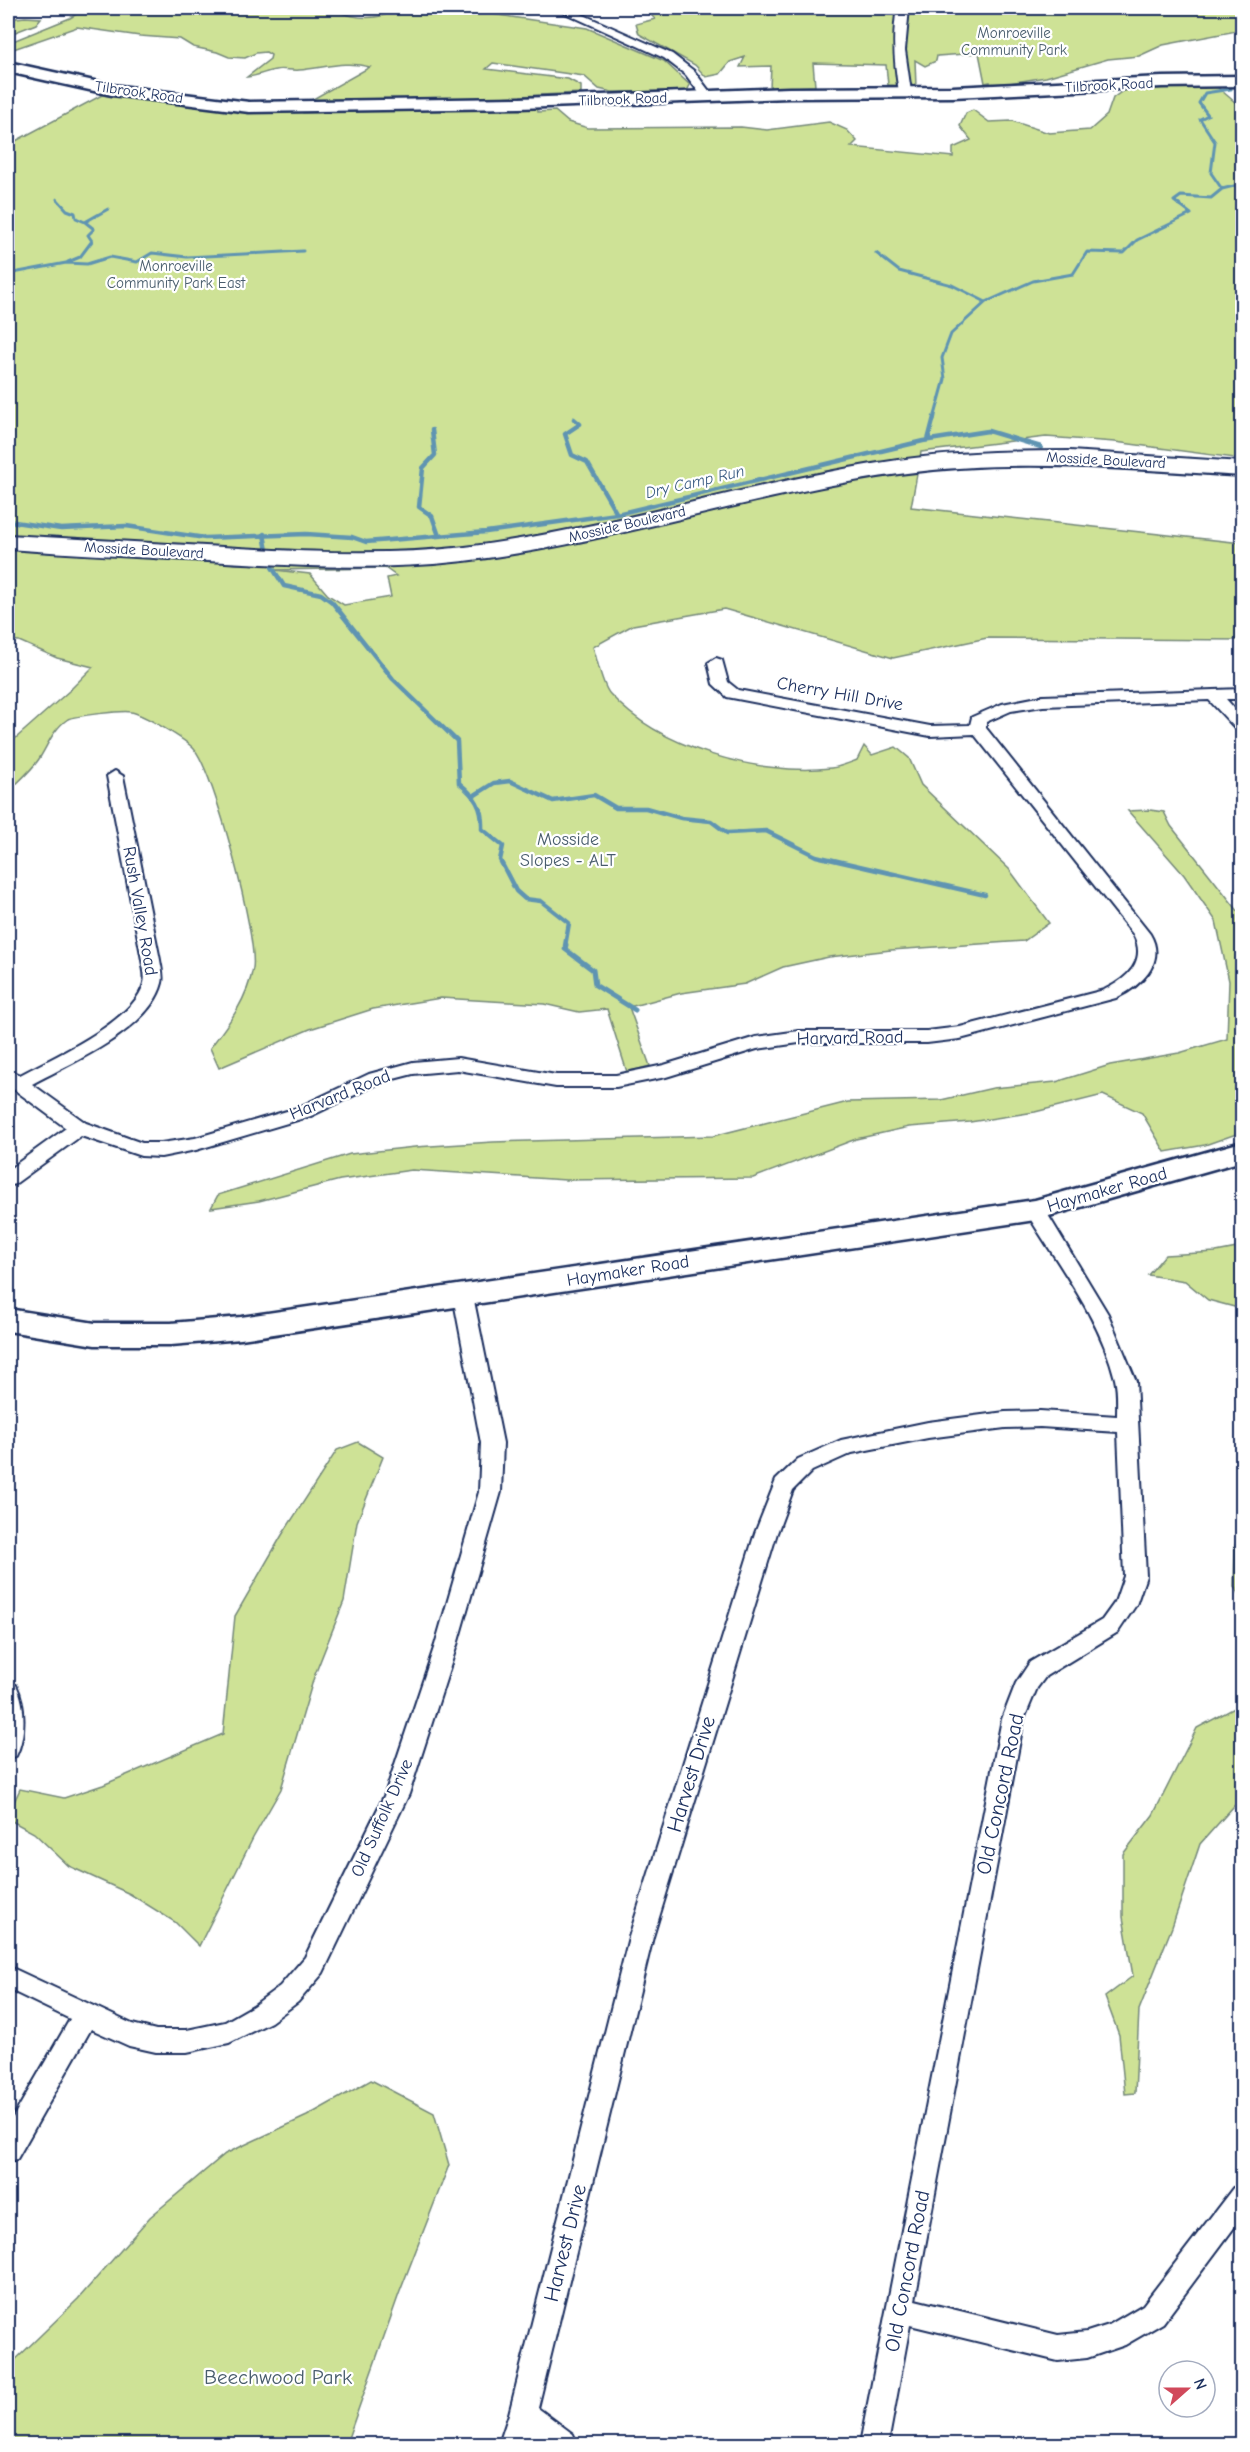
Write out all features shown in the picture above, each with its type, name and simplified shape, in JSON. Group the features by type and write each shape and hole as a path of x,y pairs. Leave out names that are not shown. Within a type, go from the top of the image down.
{"main road":[{"name":"Mosside Boulevard","path":"8,542 306,560 390,559 460,554 553,541 831,478 957,460 1036,456 1112,458 1242,469"}],"street":[{"path":"560,8 668,56 690,73 707,96"},
{"path":"903,8 897,33 897,50 905,92"},
{"name":"Tilbrook Road","path":"8,67 112,90 249,107 496,104 1242,81"},
{"name":"Cherry Hill Drive","path":"716,663 720,684 733,694 930,731 978,729"},
{"path":"978,729 978,720 1008,707 1047,702 1242,694"},
{"path":"1213,695 1242,726"},
{"name":"Harvard Road","path":"13,1080 79,1128 141,1149 161,1150 207,1141 304,1112 376,1078 413,1068 458,1064 556,1081 616,1081 666,1071 756,1043 799,1037 927,1037 960,1033 1099,997 1124,988 1145,966 1146,941 1129,916 978,729"},
{"name":"Rush Valley Road","path":"13,1080 119,1027 141,1005 153,982 152,960 115,776"},
{"path":"8,1179 79,1128"},
{"name":"Haymaker Road","path":"8,1320 95,1334 171,1334 241,1328 1035,1210 1242,1152"},
{"name":"Old Concord Road","path":"874,2445 1013,1719 1027,1683 1038,1669 1110,1626 1125,1605 1135,1576 1126,1381 1118,1353 1035,1210"},
{"name":"Old Suffolk Drive","path":"8,1977 129,2035 156,2041 187,2041 228,2032 262,2014 289,1994 314,1965 397,1794 446,1646 490,1492 492,1443 463,1296"},
{"name":"Harvest Drive","path":"513,2445 523,2414 641,1937 766,1533 784,1486 806,1465 848,1446 928,1431 1005,1420 1040,1419 1128,1425"},
{"path":"8,1692 12,1712 8,1749"},
{"path":"8,2150 86,2014"},
{"path":"899,2309 1058,2348 1087,2345 1115,2336 1153,2314 1242,2197"},
{"path":"523,2414 563,2445"}],"green space":[{"path":"86,8 327,8 367,18 393,12 374,8 462,8 587,28 664,61 690,85 687,91 612,92 599,89 584,76 493,63 486,69 568,79 581,86 581,93 323,102 313,99 370,67 343,64 299,70 278,69 247,77 270,59 271,55 266,52 245,58 229,57 193,47 180,39 77,27 8,51 8,43 70,18"},
{"name":"Monroeville Community Park","path":"644,8 1242,8 1242,30 1163,45 1139,56 1108,59 1046,77 991,86 990,82 985,83 979,53 937,56 936,61 925,66 915,60 916,87 888,85 886,65 813,63 815,86 770,88 771,66 740,67 745,57 730,62 720,74 706,77 695,65 639,34 636,24 655,19"},
{"path":"41,18 36,24 8,35 8,19"},
{"path":"1216,86 1242,108 1242,459 1115,442 1046,437 921,452 911,507 1242,543 1242,640 987,638 893,658 724,609 633,625 593,647 602,679 610,694 631,713 656,730 712,755 773,768 831,768 857,760 864,746 872,755 896,747 909,758 921,785 1009,869 1049,923 1024,941 891,950 829,957 783,967 745,984 681,993 629,1007 650,1066 627,1072 607,1009 579,1012 544,1004 441,998 373,1009 310,1029 219,1068 210,1048 242,1001 253,968 253,951 242,891 223,820 202,763 194,749 164,728 131,712 72,718 58,728 36,763 8,792 8,745 93,667 57,658 19,641 8,640 8,145 102,95 125,98 135,93 301,106 303,113 537,107 538,112 555,111 568,122 588,128 741,127 767,130 829,122 847,130 857,141 851,147 953,157 953,148 971,140 960,126 966,113 973,110 989,122 1012,121 1049,133 1090,130 1107,115 1113,98 1124,90","holes":["385,568 396,576 387,578 391,597 344,605 328,595 310,574 275,570"]},
{"path":"1128,811 1164,812 1171,826 1242,916 1242,1132 1205,1145 1165,1152 1142,1113 1103,1095 1035,1112 970,1122 909,1127 856,1139 753,1178 566,1180 412,1170 340,1180 259,1201 211,1208 218,1195 350,1154 493,1142 713,1136 848,1102 941,1100 993,1088 1056,1082 1110,1065 1179,1053 1227,1039 1229,981 1216,921 1184,875"},
{"path":"1242,1247 1242,1309 1208,1300 1185,1281 1148,1275 1165,1255 1216,1252"},
{"path":"358,1442 383,1457 357,1522 344,1601 314,1677 281,1789 253,1838 199,1946 175,1922 130,1894 69,1866 34,1833 8,1819 8,1815 20,1789 64,1798 103,1785 223,1734 235,1616 282,1535 337,1450"},
{"path":"1242,1526 1242,1599 1234,1587 1235,1546"},
{"path":"1242,1704 1242,1797 1200,1844 1172,1927 1139,2010 1135,2093 1125,2094 1119,2035 1105,1997 1133,1976 1123,1917 1123,1854 1153,1815 1197,1728"},
{"name":"Beechwood Park","path":"371,2080 434,2113 449,2165 399,2294 346,2444 8,2444 8,2367 78,2299 150,2217 225,2154 307,2116"}],"waterway":[{"path":"1222,189 1211,173 1215,142 1200,119 1208,115 1199,103 1205,93 1231,89"},
{"path":"1222,189 1242,184"},
{"path":"986,302 1033,281 1073,274 1087,252 1124,253 1137,240 1191,214 1174,201 1181,196 1211,198 1222,189"},
{"path":"57,199 67,210 75,213 76,218 85,222"},
{"path":"85,222 108,209"},
{"path":"68,262 80,257 92,241 88,235 94,229 85,222"},
{"path":"8,274 66,263 87,264 110,257 137,262 152,253 187,257 303,251"},
{"path":"876,253 899,271 952,285 986,302"},
{"path":"934,419 945,379 942,358 951,334 986,302"},
{"path":"928,440 934,417"},
{"path":"574,419 580,424 565,434 572,455 587,462 617,514"},
{"path":"432,430 435,455 423,468 419,507 432,516 439,536"},
{"name":"Dry Camp Run","path":"617,514 923,441 988,431 1041,447"},
{"name":"Dry Camp Run","path":"439,536 486,532 617,514"},
{"path":"8,521 61,529 126,526 205,538 264,536"},
{"name":"Dry Camp Run","path":"264,536 306,534 352,537 366,542 439,536"},
{"path":"264,536 267,551"},
{"path":"270,564 284,586 321,594 332,602 393,679 457,741 459,783 477,803 481,814 482,829 503,846 500,860 516,891 525,899 541,901 569,923 565,946"},
{"path":"475,795 494,783 510,781 553,801 594,795 616,808 646,808 681,818 711,821 727,833 766,831 816,856 985,895"},
{"path":"566,945 565,949 593,970 595,985 635,1010"}],"park label":[{"name":"Monroeville Community Park East","path":"176,274"},
{"name":"Mosside Slopes - ALT","path":"568,849"}]}
